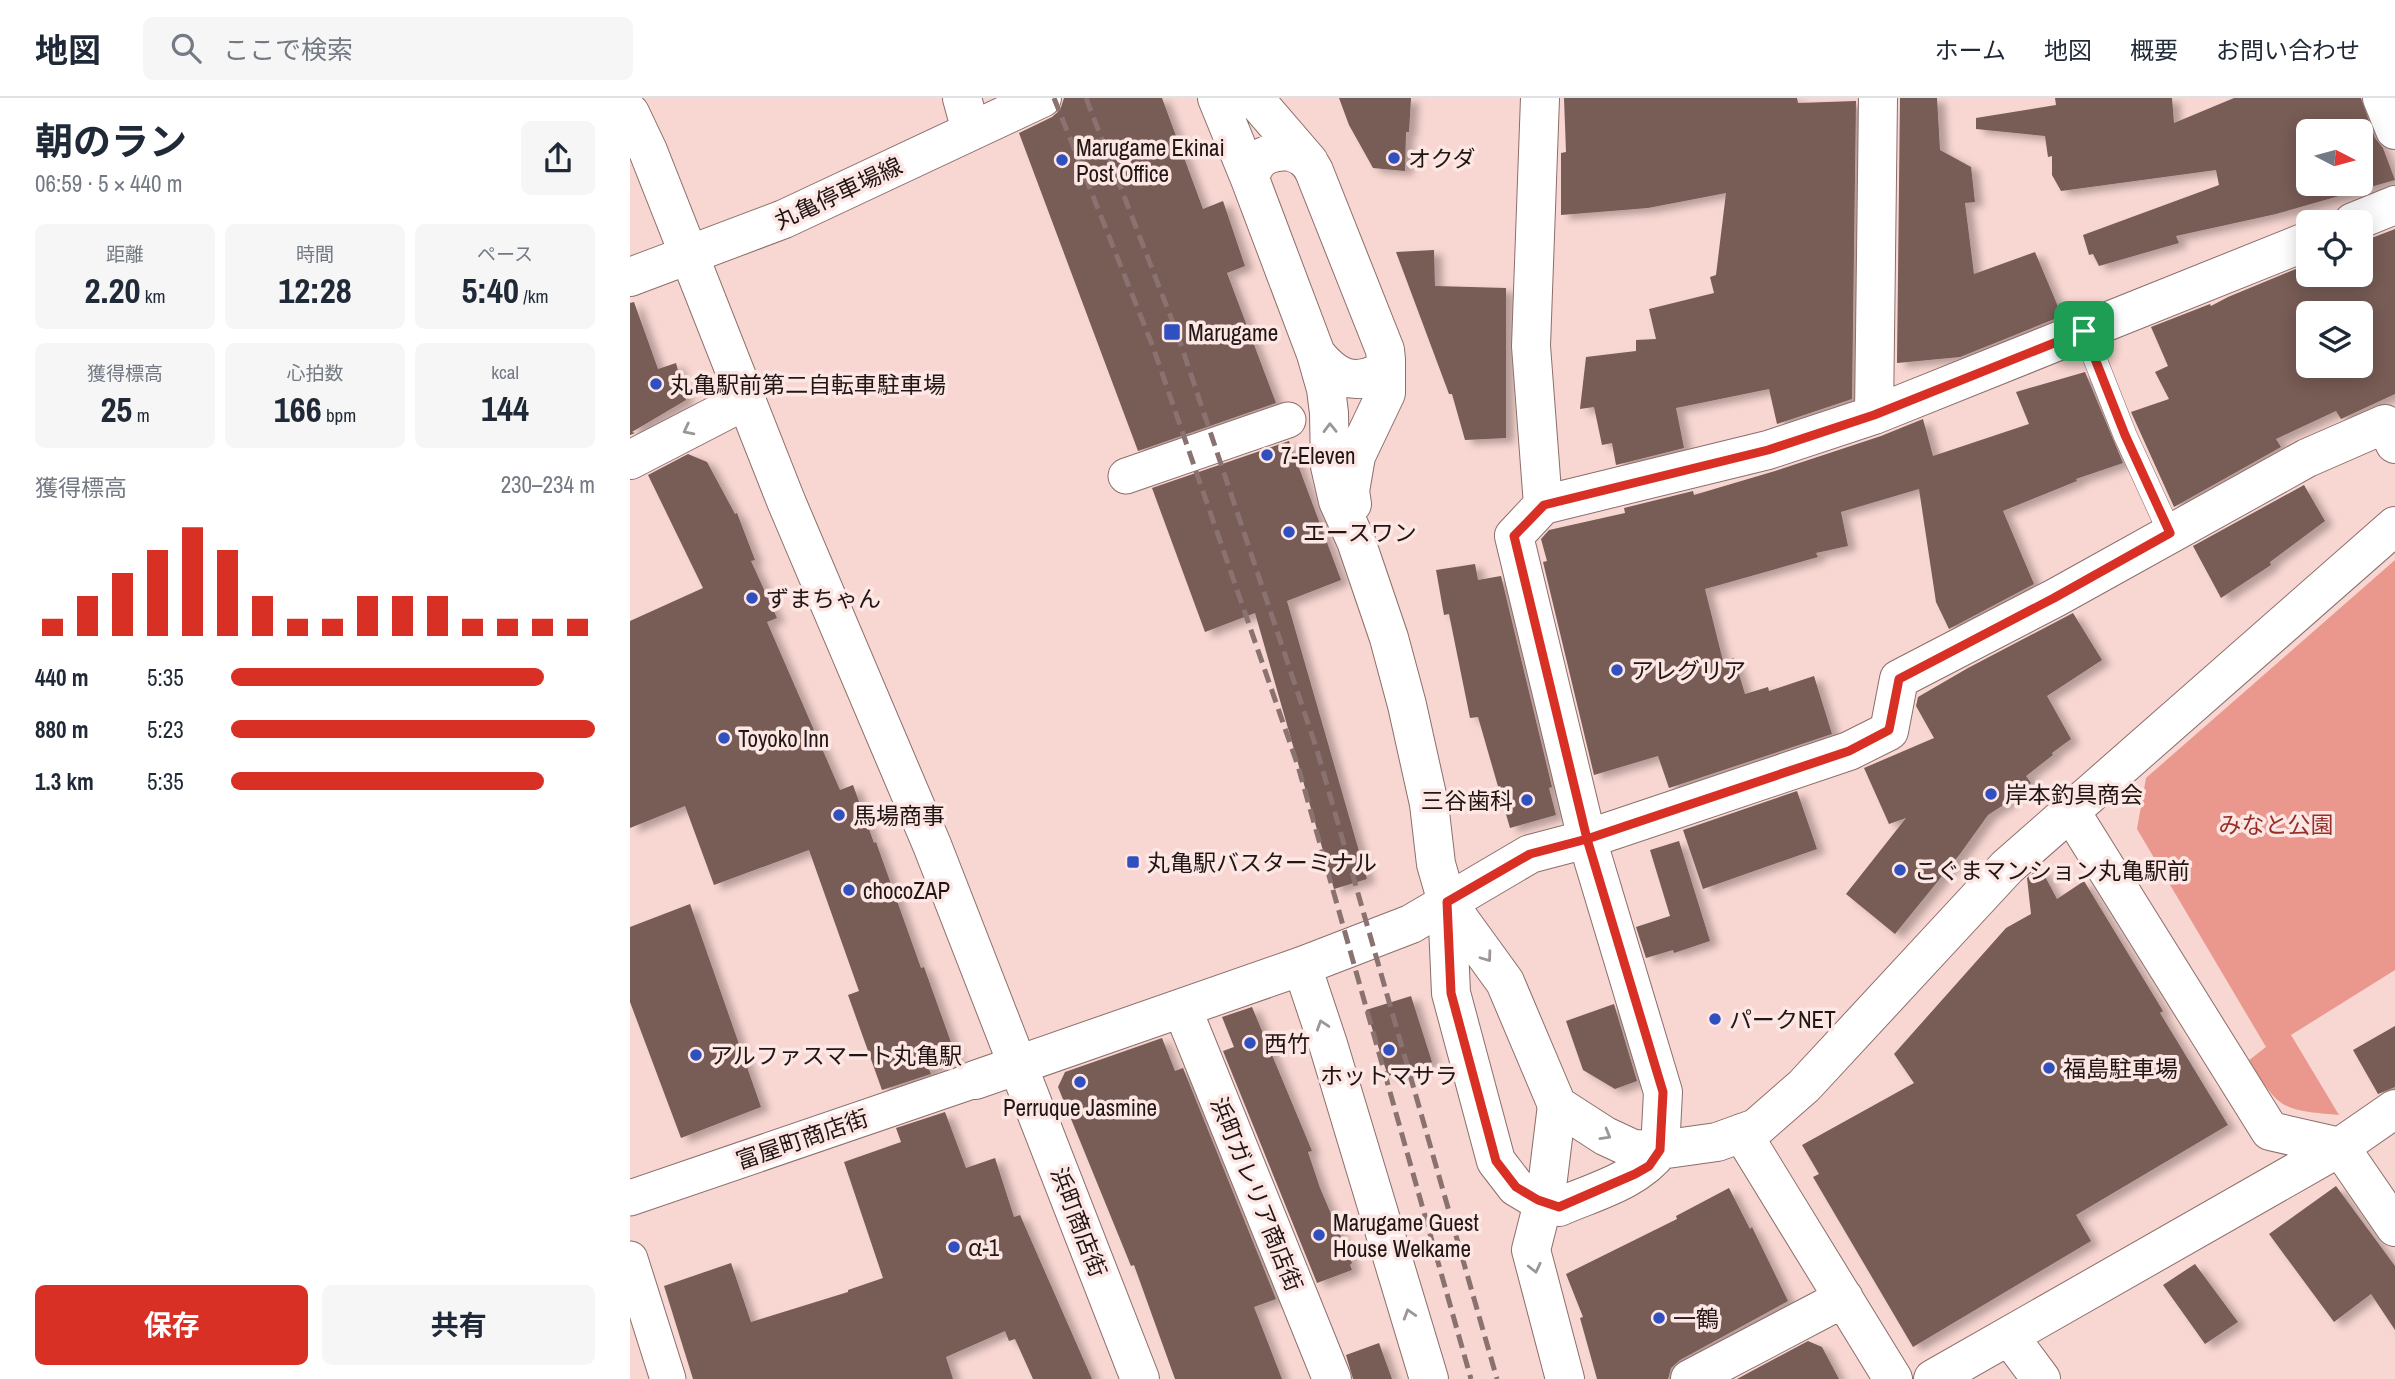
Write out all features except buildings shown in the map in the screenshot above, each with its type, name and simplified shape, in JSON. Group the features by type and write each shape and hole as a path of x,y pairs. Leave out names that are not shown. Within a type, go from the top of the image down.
{"street":[{"name":"丸亀停車場線","path":"630,277 681,238 784,219 967,115 1042,98"},
{"path":"1217,98 1316,354 1326,388 1330,466 1338,501 1356,541 1389,638 1407,705 1429,804 1436,864 1447,902 1451,993 1496,1161 1516,1187 1543,1202 1559,1207 1649,1166 1660,1150 1663,1092 1587,839 1514,536 1544,505 1768,450 1874,415 2296,245"},
{"path":"1254,98 1309,162 1385,350 1386,393 1356,456 1350,491 1356,541"},
{"path":"1540,98 1531,346 1544,505"},
{"path":"1874,415 1878,98"},
{"path":"2382,98 2395,130"},
{"name":"浜町商店街","path":"630,113 648,151 786,501 932,845 1140,1379"},
{"path":"1250,179 1253,166 1261,158 1274,152 1300,154 1309,162"},
{"path":"2373,214 2395,205"},
{"path":"1316,354 1330,370 1355,380 1381,372 1385,360"},
{"path":"630,460 746,400"},
{"path":"1126,476 1288,419"},
{"path":"975,1080 1411,924 1530,854 1587,839 1849,751 1889,730 1899,679 2054,598 2307,458 2392,428"},
{"path":"1558,1105 1605,1136 1633,1149 1660,1150 1717,1142 1756,1128 1804,1086 2007,867 2395,526"},
{"path":"2071,812 2270,1131 2340,1147 2395,1227"},
{"path":"1447,902 1505,982 1558,1105 1553,1150 1531,1250 1564,1379"},
{"path":"1302,965 1429,1379"},
{"name":"浜町ガレリア商店街","path":"1182,1008 1332,1379"},
{"name":"富屋町商店街","path":"630,1198 975,1080"},
{"path":"1933,1379 2340,1147 2395,1109"},
{"path":"1742,1133 1893,1379"},
{"path":"630,1259 668,1379"},
{"path":"1690,1379 1843,1298"},
{"path":"2009,1336 2041,1379"}],"lane":[{"path":"2084,331 2125,435 2170,533"}],"green space":[{"name":"みなと公園","path":"2395,560 2395,970 2291,1035 2339,1115 2304,1111 2283,1104 2275,1098 2248,1061 2266,1047 2137,829 2146,778"}],"railway":[{"path":"1054,98 1153,347 1298,766 1471,1379"},
{"path":"1086,98 1177,333 1317,750 1497,1379"}],"place":[{"name":"オクダ","path":"1394,158"},
{"name":"Marugame Ekinai Post Office","path":"1062,160"},
{"name":"Marugame","path":"1172,332"},
{"name":"丸亀駅前第二自転車駐車場","path":"656,384"},
{"name":"7-Eleven","path":"1267,455"},
{"name":"エースワン","path":"1289,532"},
{"name":"ずまちゃん","path":"752,598"},
{"name":"アレグリア","path":"1617,670"},
{"name":"Toyoko Inn","path":"724,738"},
{"name":"岸本釣具商会","path":"1991,794"},
{"name":"三谷歯科","path":"1527,800"},
{"name":"馬場商事","path":"839,815"},
{"name":"丸亀駅バスターミナル","path":"1133,862"},
{"name":"こぐまマンション丸亀駅前","path":"1900,870"},
{"name":"chocoZAP","path":"849,890"},
{"name":"パークNET","path":"1715,1019"},
{"name":"西竹","path":"1250,1043"},
{"name":"ホットマサラ","path":"1389,1050"},
{"name":"アルファスマート丸亀駅","path":"696,1055"},
{"name":"福島駐車場","path":"2049,1068"},
{"name":"Perruque Jasmine","path":"1080,1082"},
{"name":"Marugame Guest House Welkame","path":"1319,1235"},
{"name":"α-1","path":"954,1247"},
{"name":"一鶴","path":"1659,1318"}],"route":[{"path":"2084,331 1874,415 1768,450 1544,505 1514,536 1587,839 1663,1092 1660,1150 1649,1166 1559,1207 1538,1200 1516,1187 1496,1161 1451,993 1447,902 1530,854 1587,839 1849,751 1889,730 1899,679 2054,598 2170,533 2125,435 2084,331"}]}
